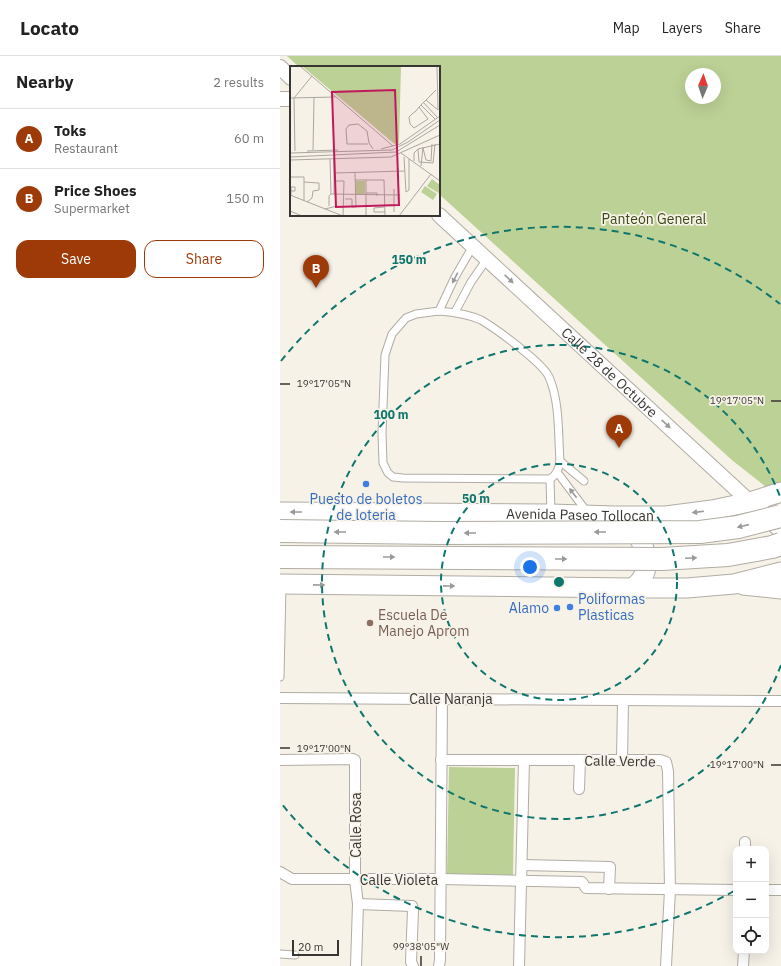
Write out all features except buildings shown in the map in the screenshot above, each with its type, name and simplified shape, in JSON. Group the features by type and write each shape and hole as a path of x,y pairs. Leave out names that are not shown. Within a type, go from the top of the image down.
{"highway":[{"name":"Avenida Paseo Tollocan","path":"280,531 442,533 700,532 738,527 781,516"},
{"path":"280,557 662,559 728,555 781,544"}],"main road":[{"name":"Avenida Paseo Tollocan","path":"280,512 589,514 615,516 666,516 712,510 750,502 781,492"},
{"path":"615,516 633,528 639,536 645,552 646,566 644,576 636,586 632,588"},
{"path":"281,584 687,588 734,584 781,572"},
{"path":"734,584 781,589"}],"street":[{"path":"280,67 290,77"},
{"path":"280,99 290,100"},
{"name":"Calle 28 de Octubre","path":"440,216 781,529"},
{"name":"Calle Naranja","path":"280,698 781,702"},
{"path":"439,966 442,699"},
{"path":"622,760 623,701"},
{"name":"Calle Rosa","path":"280,760 355,760 355,880 358,904 356,966"},
{"name":"Calle Verde","path":"441,760 660,760 666,762 668,771 670,890 666,966"},
{"path":"519,966 524,760"},
{"path":"580,760 580,789"},
{"path":"522,865 610,867 609,889"},
{"name":"Calle Violeta","path":"280,872 292,880 441,879 582,882 586,888 733,890"},
{"path":"769,890 781,890"},
{"path":"358,904 412,906 411,962 413,966"},
{"path":"743,966 744,954"}],"lane":[{"path":"439,311 455,276 473,246"},
{"path":"455,312 471,282 487,259"},
{"path":"439,311 455,312 480,320 527,354 548,375 555,395 560,461 557,472 550,479 403,478 393,476 388,473 383,463 385,355 392,334 406,318 416,314 439,311"},
{"path":"560,461 584,481"},
{"path":"557,472 589,514"},
{"path":"550,479 551,514"},
{"path":"280,677 281,584"},
{"path":"280,954 294,955"}],"green space":[{"name":"Panteón General","path":"287,56 781,56 781,486 770,490 733,461 440,195 440,66 298,66"},
{"path":"449,767 515,768 513,875 447,874"}],"place":[{"name":"Price Shoes","path":"316,288"},
{"name":"Toks","path":"619,448"},
{"name":"Puesto de boletos de loteria","path":"366,484"},
{"name":"Poliformas Plasticas","path":"570,607"},
{"name":"Alamo","path":"557,608"},
{"name":"Escuela De Manejo Aprom","path":"370,623"}]}
